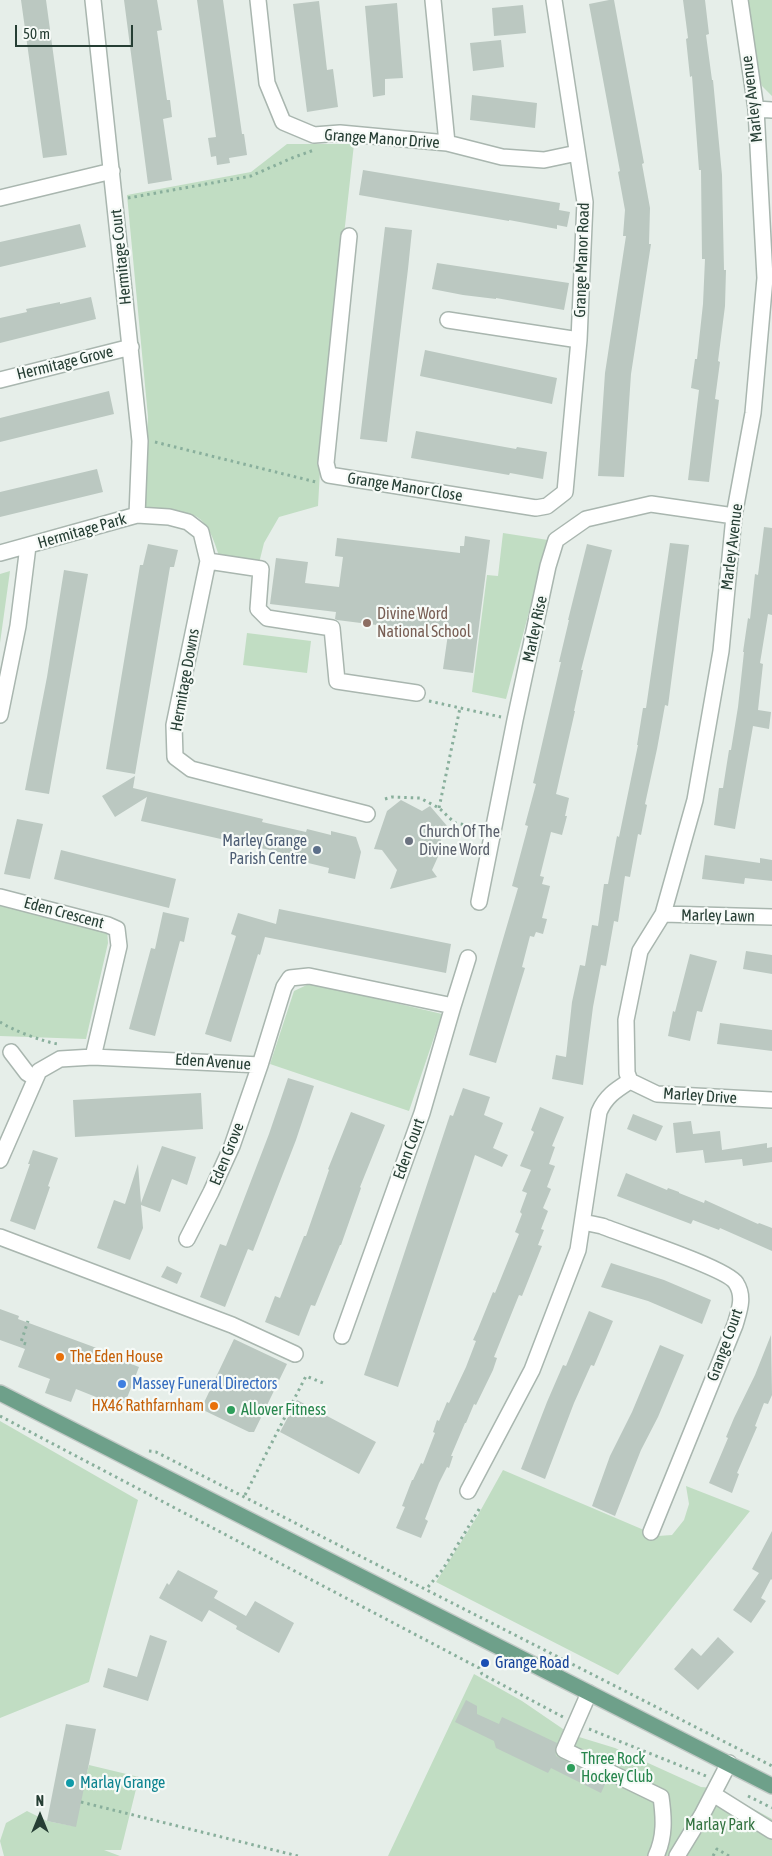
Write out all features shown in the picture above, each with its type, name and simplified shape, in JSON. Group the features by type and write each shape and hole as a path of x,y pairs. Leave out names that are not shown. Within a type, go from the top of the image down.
{"main road":[{"path":"0,1393 772,1786"}],"street":[{"name":"Hermitage Court","path":"92,0 140,440 137,515"},
{"name":"Grange Manor Drive","path":"258,0 267,83 283,122 314,135 340,133 447,143 502,157 544,160 577,153"},
{"path":"434,0 447,143"},
{"name":"Grange Manor Road","path":"554,0 585,202 579,340 565,492"},
{"name":"Marley Avenue","path":"630,1081 627,1073 626,1020 640,951 663,914 695,800 721,650 734,516 753,413 768,278 756,109 740,0"},
{"path":"756,109 772,110"},
{"path":"0,198 112,171"},
{"name":"Grange Manor Close","path":"349,236 326,463 329,475 536,508 547,506 565,492"},
{"path":"448,320 579,340"},
{"name":"Hermitage Grove","path":"0,380 131,347"},
{"name":"Marley Rise","path":"479,902 515,720 548,566 556,540 586,519 651,504 734,516"},
{"name":"Hermitage Park","path":"0,554 137,515"},
{"name":"Hermitage Downs","path":"137,515 169,517 188,522 201,532 208,561 174,725 175,757 192,768 367,814"},
{"name":"Hermitage Park","path":"0,715 18,626 28,546"},
{"path":"208,561 261,569 258,609 267,618 332,628 337,681 421,697"},
{"name":"Eden Crescent","path":"0,897 117,928 119,946 93,1056"},
{"name":"Marley Lawn","path":"663,914 772,917"},
{"name":"Eden Court","path":"342,1336 422,1113 468,958"},
{"name":"Eden Avenue","path":"37,1074 60,1059 93,1056 260,1066 284,987 290,978 309,976 453,1006"},
{"path":"0,1160 37,1074 27,1073 11,1052"},
{"name":"Eden Grove","path":"187,1239 232,1146 260,1066"},
{"path":"468,1491 532,1370 578,1250 599,1112 612,1092 630,1081"},
{"name":"Marley Drive","path":"630,1081 657,1094 772,1100"},
{"name":"Grange Court","path":"583,1222 602,1226 716,1269 736,1283 742,1302 736,1325 651,1532"},
{"path":"0,1238 232,1325 295,1354"},
{"path":"590,1693 564,1750 661,1797 664,1818 661,1844 656,1856"},
{"path":"677,1856 728,1763"},
{"path":"716,1788 772,1831"}],"path":[{"path":"122,199 252,176 292,158 317,150"},
{"path":"149,441 317,482"},
{"path":"421,697 502,717"},
{"path":"439,808 460,708"},
{"path":"385,799 392,797 420,798 439,808 455,823 478,827"},
{"path":"0,1022 7,1027 48,1042 60,1044"},
{"path":"26,1344 21,1342 28,1321"},
{"path":"245,1495 306,1376 323,1384"},
{"path":"0,1416 479,1668 482,1674 534,1703 716,1788"},
{"path":"149,1451 156,1452 772,1766"},
{"path":"428,1587 443,1569 481,1506"},
{"path":"81,1802 298,1856"},
{"path":"713,1856 716,1849 729,1856"}],"green space":[{"path":"747,0 772,0 772,96 762,86 758,74"},
{"path":"287,144 354,144 322,435 318,506 279,517 264,543 259,563 219,556 212,535 196,516 178,511 154,511 143,506 148,417 127,195 251,172"},
{"path":"503,533 548,540 506,699 472,692 487,575 498,576"},
{"path":"10,571 0,643 0,574"},
{"path":"247,633 311,641 307,673 243,665"},
{"path":"0,904 107,929 108,943 86,1039 0,1036"},
{"path":"311,983 442,1014 409,1111 270,1064 294,991"},
{"path":"0,1421 138,1500 89,1682 0,1718"},
{"path":"503,1470 658,1536 672,1535 684,1520 689,1504 686,1486 750,1511 618,1675 436,1582 478,1515"},
{"name":"Marlay Park","path":"474,1674 522,1701 563,1729 579,1737 615,1748 701,1787 715,1788 772,1819 772,1856 388,1856"},
{"path":"89,1765 139,1777 121,1850 104,1850 120,1856 4,1856 0,1841 6,1823 27,1811 47,1821 73,1826"}],"building":[{"path":"21,0 46,0 67,155 43,158"},
{"path":"124,0 157,0 162,30 157,31 167,100 170,100 172,117 163,119 172,180 148,184"},
{"path":"197,0 223,0 242,134 244,134 247,155 229,158 230,163 217,165 216,156 211,157 208,138 216,137"},
{"path":"614,0 644,163 642,164 650,208 649,244 651,244 631,374 624,477 598,476 605,373 626,236 623,236 625,210 618,172 620,171 589,4"},
{"path":"683,0 705,0 709,34 706,35 713,80 722,175 724,270 726,270 725,306 715,399 719,400 709,482 688,480 699,390 691,388 695,359 697,359 703,304 705,259 702,259 701,170 699,170 692,76 690,77 686,39 688,38"},
{"path":"319,1 327,70 333,69 338,107 307,112 293,4"},
{"path":"397,3 403,78 385,79 385,95 373,97 365,6"},
{"path":"523,5 526,33 494,36 492,8"},
{"path":"501,40 504,67 473,71 470,43"},
{"path":"472,95 537,103 535,128 470,120"},
{"path":"363,170 560,203 559,210 570,212 567,227 557,225 557,229 359,195"},
{"path":"80,224 86,247 0,267 0,242"},
{"path":"385,227 412,230 387,442 360,439"},
{"path":"437,263 569,283 564,310 432,289"},
{"path":"91,297 96,319 0,343 0,318 27,312 26,309"},
{"path":"425,350 557,378 552,404 420,376"},
{"path":"109,391 114,414 0,442 0,418"},
{"path":"416,431 516,449 517,447 547,452 543,479 411,458"},
{"path":"97,469 103,492 0,517 0,492"},
{"path":"764,527 772,528 772,615 768,614 760,663 763,664 758,710 771,712 769,729 753,726 735,829 714,825 719,788 723,788 729,750 731,750 748,618 750,619 755,574 758,575"},
{"path":"465,536 490,540 473,673 443,669 448,634 337,620 335,619 336,612 270,604 276,558 308,562 305,583 339,587 343,557 335,556 337,538 460,553 460,546 464,546"},
{"path":"670,543 689,545 668,706 665,705 645,804 647,805 641,835 638,834 630,877 625,876 618,922 614,921 606,966 601,965 593,1007 583,1085 552,1079 556,1055 566,1057 572,1002 580,965 585,966 592,925 598,926 604,884 608,884 617,836 619,837 638,745 643,708 646,708"},
{"path":"148,544 178,550 174,567 170,567 135,774 106,769 140,565 143,565"},
{"path":"587,544 612,550 581,670 583,670 575,711 556,794 569,798 565,816 567,816 562,835 551,832 540,876 544,877 542,884 550,886 542,918 547,919 543,934 536,932 534,937 530,936 522,967 525,968 496,1063 469,1055 518,888 512,886 528,826 525,825 536,784 533,783 561,662 559,662 568,620"},
{"path":"64,570 88,574 49,794 25,790 47,677"},
{"path":"135,776 133,788 263,819 262,822 306,832 307,829 331,835 331,831 356,837 361,852 355,879 328,873 329,868 304,862 305,858 141,821 147,797 115,817 102,796"},
{"name":"Church Of The Divine Word","path":"401,800 422,811 430,806 448,827 441,833 441,850 432,870 437,877 390,889 397,870 382,850 374,849 387,811"},
{"path":"17,819 43,824 30,879 4,874"},
{"path":"61,850 176,879 169,908 54,879"},
{"path":"705,855 760,863 760,858 772,860 772,881 745,878 744,884 702,879"},
{"path":"279,909 451,944 446,973 265,937 231,1042 205,1034 236,936 231,934 238,913 276,924"},
{"path":"163,912 189,918 184,942 180,941 155,1036 129,1029 151,948 155,949"},
{"path":"746,951 772,955 772,974 743,969"},
{"path":"690,954 717,961 702,1012 697,1011 690,1041 668,1036 673,1011 675,1012"},
{"path":"720,1023 772,1030 772,1051 717,1044"},
{"path":"288,1078 314,1086 296,1140 253,1251 248,1249 225,1307 200,1297 220,1244 226,1246 269,1134"},
{"path":"463,1088 490,1097 484,1115 503,1123 493,1148 508,1155 502,1167 475,1155 398,1387 364,1375 450,1115 453,1116"},
{"path":"201,1093 203,1129 75,1137 73,1100"},
{"path":"540,1107 564,1117 552,1146 555,1147 549,1164 555,1166 547,1187 551,1189 543,1208 548,1211 541,1229 544,1230 538,1245 542,1246 522,1296 519,1295 494,1357 497,1358 493,1370 465,1423 451,1456 453,1456 449,1468 447,1467 439,1483 425,1519 428,1521 421,1538 396,1528 405,1507 402,1506 412,1480 421,1463 423,1464 435,1433 433,1432 437,1420 439,1421 447,1402 449,1403 466,1367 476,1341 473,1340 519,1234 515,1232 527,1193 522,1191 531,1170 520,1166 534,1132 531,1130"},
{"path":"351,1112 385,1125 360,1187 341,1245 315,1306 311,1305 299,1336 265,1322 275,1296 280,1298 304,1236 306,1236 328,1169"},
{"path":"633,1114 663,1126 656,1141 627,1129"},
{"path":"691,1121 693,1134 720,1131 722,1150 767,1143 767,1148 772,1147 772,1162 743,1166 742,1159 705,1163 703,1150 676,1153 673,1123"},
{"path":"162,1146 196,1157 187,1185 172,1179 160,1212 141,1205 143,1228 130,1260 97,1248 114,1200 125,1204 138,1164 141,1203"},
{"path":"33,1150 58,1158 35,1230 10,1221"},
{"path":"626,1173 704,1203 705,1200 758,1224 772,1228 772,1251 720,1228 719,1230 693,1220 691,1224 617,1196"},
{"path":"611,1263 664,1280 711,1300 702,1324 648,1301 601,1287"},
{"path":"167,1266 182,1273 177,1284 161,1277"},
{"name":"The Eden House","path":"0,1309 19,1316 18,1319 102,1350 101,1352 139,1367 125,1403 107,1396 106,1401 76,1389 71,1402 45,1393 50,1379 18,1367 25,1349 0,1340"},
{"path":"589,1311 613,1321 594,1366 591,1365 574,1403 545,1479 521,1469 547,1402 563,1365 566,1366"},
{"path":"771,1335 772,1395 768,1404 764,1403 755,1426 757,1427 737,1473 739,1474 732,1493 709,1483 728,1438 726,1437 755,1375"},
{"path":"234,1339 287,1364 254,1432 249,1432 201,1409"},
{"path":"660,1345 684,1355 658,1417 641,1450 615,1516 592,1506 610,1456 632,1412"},
{"path":"297,1400 376,1442 359,1474 280,1432"},
{"path":"772,1531 772,1580 761,1598 766,1601 751,1623 733,1610 759,1573 752,1569"},
{"path":"178,1570 218,1591 214,1598 246,1616 255,1601 294,1623 279,1653 236,1629 237,1626 209,1610 202,1622 159,1598 167,1583 169,1585"},
{"path":"150,1635 167,1641 148,1701 103,1687 108,1668 137,1677"},
{"path":"718,1637 734,1652 698,1690 674,1669 692,1648 701,1656"},
{"path":"466,1700 477,1706 477,1714 499,1724 502,1717 557,1743 556,1756 606,1782 601,1793 551,1768 548,1773 496,1748 494,1741 455,1722"},
{"name":"Marlay Grange","path":"66,1724 96,1729 76,1827 47,1821"}],"place":[{"name":"Divine Word National School","path":"367,623"},
{"name":"Church Of The Divine Word","path":"409,841"},
{"name":"Marley Grange Parish Centre","path":"317,850"},
{"name":"The Eden House","path":"60,1357"},
{"name":"Massey Funeral Directors","path":"122,1384"},
{"name":"HX46 Rathfarnham","path":"214,1406"},
{"name":"Allover Fitness","path":"231,1410"},
{"name":"Grange Road","path":"485,1663"},
{"name":"Three Rock Hockey Club","path":"571,1768"},
{"name":"Marlay Grange","path":"70,1783"}]}
